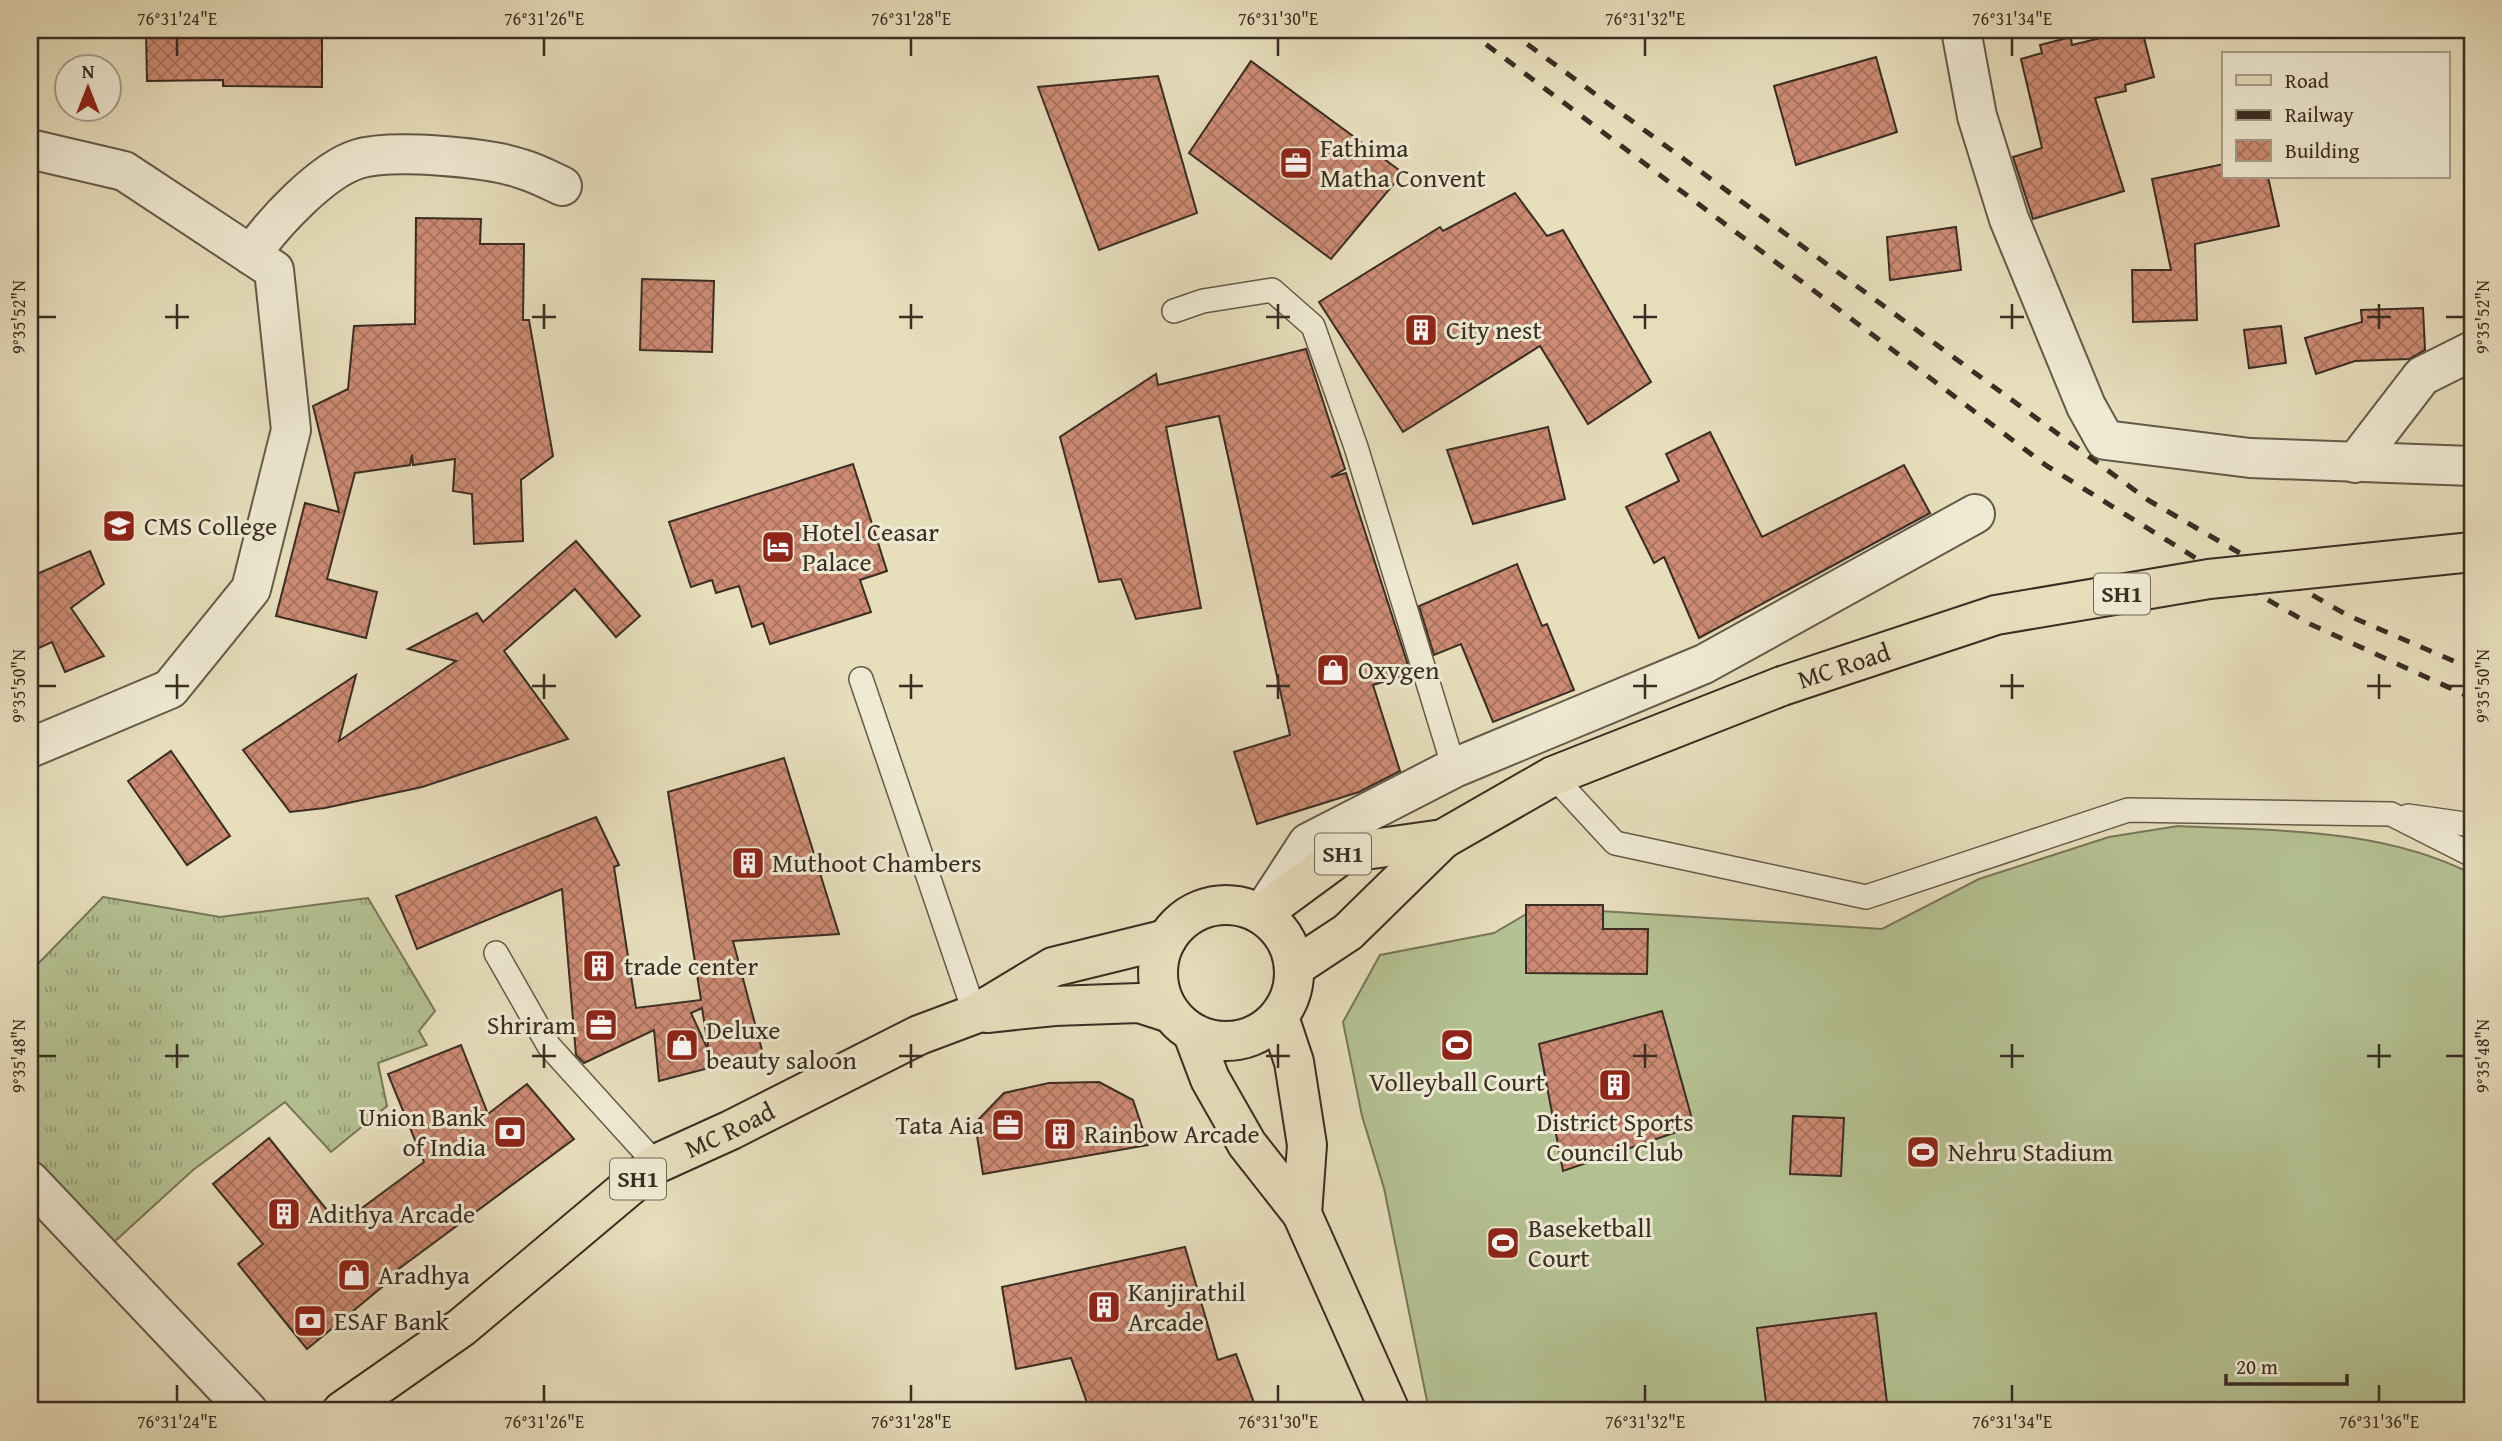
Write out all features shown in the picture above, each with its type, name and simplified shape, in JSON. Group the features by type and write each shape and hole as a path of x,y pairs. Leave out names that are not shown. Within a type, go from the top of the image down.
{"main road":[{"name":"MC Road","path":"1261,914 1344,853 1443,839 1553,776 1782,686 1996,615 2209,579 2472,552"},
{"path":"1295,967 1348,932 1443,839"},
{"path":"975,1014 1054,1006 1139,1003 1182,1024 1216,1041 1240,1041 1261,1032 1279,1017 1295,985 1295,967 1284,937 1261,914 1227,905 1209,907 1192,914 1167,939 1160,957 1158,977 1161,995 1182,1024 1247,1144 1302,1214 1390,1411"},
{"name":"MC Road","path":"342,1411 462,1327 656,1164 731,1130 919,1035 975,1014 1053,967 1167,939"},
{"path":"1279,1017 1294,1062 1307,1145 1302,1214"}],"street":[{"path":"1961,30 1977,116 2009,219 2086,406 2105,440 2249,458 2472,466"},
{"path":"30,149 124,171 274,270 291,429 251,589 170,689 30,748"},
{"path":"251,255 267,233 293,206 316,185 355,160 384,154 454,159 521,168 562,186"},
{"path":"2355,463 2422,376 2472,351"},
{"path":"1261,914 1308,843 1454,768 1704,664 1975,514"},
{"path":"30,1181 248,1411"}],"lane":[{"path":"1174,311 1203,301 1272,290 1313,326 1356,447 1454,768"},
{"path":"861,679 975,1014"},
{"path":"1553,776 1615,844 1866,897 2128,810 2391,814 2472,824"},
{"path":"2391,814 2472,855"},
{"path":"496,953 549,1046 656,1164"}],"green space":[{"name":"Nehru Stadium","path":"2178,826 2291,831 2365,840 2437,859 2472,874 2472,1411 1429,1411 1384,1188 1362,1116 1343,1022 1380,955 1494,933 1538,907 1882,929 1979,879 2109,837"},
{"path":"103,897 220,917 368,898 435,1011 419,1031 427,1045 378,1063 387,1106 331,1152 285,1102 193,1170 113,1243 30,1156 30,972"}],"building":[{"path":"146,30 322,30 322,87 223,86 223,80 147,81"},
{"path":"2142,30 2154,77 2125,85 2126,91 2095,98 2124,191 2033,219 2013,157 2042,148 2021,59 2042,53 2040,45 2071,37 2072,45"},
{"path":"1876,57 1897,132 1796,165 1774,86"},
{"name":"Fathima Matha Convent","path":"1251,61 1403,173 1331,259 1189,153"},
{"path":"1158,76 1197,213 1099,250 1038,87"},
{"path":"2222,164 2222,178 2268,178 2279,226 2195,244 2197,320 2133,322 2132,270 2171,270 2152,179"},
{"path":"1515,193 1547,236 1563,230 1651,382 1588,424 1540,346 1403,432 1319,302 1440,227 1443,231"},
{"path":"416,218 481,219 480,244 524,244 523,320 529,320 553,456 521,480 523,541 474,544 472,494 453,491 455,459 413,465 412,455 410,465 355,473 327,579 377,592 366,638 276,616 305,503 339,512 313,406 348,389 354,326 415,324"},
{"path":"1956,227 1961,270 1890,280 1887,237"},
{"path":"642,279 714,281 712,352 640,350"},
{"path":"2423,308 2425,350 2409,359 2355,361 2316,374 2305,338 2362,322 2361,310"},
{"path":"2281,326 2286,363 2249,368 2244,330"},
{"path":"1306,349 1345,469 1331,477 1346,473 1408,665 1409,674 1373,685 1400,771 1359,792 1257,824 1234,752 1290,735 1219,416 1166,427 1201,608 1136,619 1121,579 1099,582 1060,437 1156,374 1158,385"},
{"path":"1548,427 1565,499 1473,524 1447,450"},
{"path":"1710,432 1762,537 1904,465 1930,513 1699,638 1664,557 1654,563 1626,507 1679,481 1666,454"},
{"name":"Hotel Ceasar Palace","path":"853,464 887,571 860,580 871,612 770,644 763,623 752,627 739,586 716,593 712,580 691,587 669,522"},
{"path":"576,541 640,616 616,637 575,589 504,651 568,739 422,787 325,808 290,812 243,750 356,675 339,741 456,661 408,649 477,613 483,622"},
{"path":"90,551 104,584 71,608 104,656 65,672 52,642 30,652 30,577"},
{"path":"1517,564 1542,626 1547,624 1574,690 1493,722 1461,644 1434,655 1419,606"},
{"path":"171,751 230,836 187,865 128,781"},
{"path":"784,758 839,934 733,941 763,1054 659,1081 654,1030 584,1063 576,1055 562,889 417,949 396,896 596,817 619,865 614,867 636,1008 701,1000 668,792","holes":["702,1008 709,1052 691,1013"]},
{"path":"1526,905 1603,905 1603,929 1648,929 1647,974 1526,973"},
{"name":"District Sports Council Club","path":"1662,1011 1694,1126 1563,1171 1539,1044"},
{"path":"461,1045 488,1114 527,1084 574,1139 385,1279 387,1283 307,1349 238,1264 263,1244 213,1184 269,1138 339,1225 424,1162 388,1074"},
{"name":"Rainbow Arcade","path":"1099,1082 1133,1100 1148,1145 983,1174 975,1123 1004,1093 1049,1083"},
{"path":"1793,1116 1844,1118 1841,1176 1790,1174"},
{"path":"1185,1247 1218,1360 1236,1354 1257,1411 1090,1411 1071,1358 1016,1369 1002,1287"},
{"path":"1876,1313 1888,1411 1767,1411 1757,1328"}],"railway":[{"path":"1467,30 2047,466 2207,565 2310,624 2472,698"},
{"path":"1508,30 2148,500 2347,615 2472,669"}],"place":[{"name":"Fathima Matha Convent","path":"1296,163"},
{"name":"City nest","path":"1421,330"},
{"name":"CMS College","path":"119,526"},
{"name":"Hotel Ceasar Palace","path":"778,547"},
{"name":"Oxygen","path":"1333,670"},
{"name":"Muthoot Chambers","path":"748,863"},
{"name":"trade center","path":"599,966"},
{"name":"Shriram","path":"601,1025"},
{"name":"Deluxe beauty saloon","path":"682,1045"},
{"name":"Volleyball Court","path":"1457,1045"},
{"name":"District Sports Council Club","path":"1615,1085"},
{"name":"Tata Aia","path":"1008,1125"},
{"name":"Union Bank of India","path":"510,1132"},
{"name":"Rainbow Arcade","path":"1060,1134"},
{"name":"Nehru Stadium","path":"1923,1152"},
{"name":"Adithya Arcade","path":"284,1214"},
{"name":"Baseketball Court","path":"1503,1243"},
{"name":"Aradhya","path":"354,1275"},
{"name":"Kanjirathil Arcade","path":"1104,1307"},
{"name":"ESAF Bank","path":"310,1321"}]}
